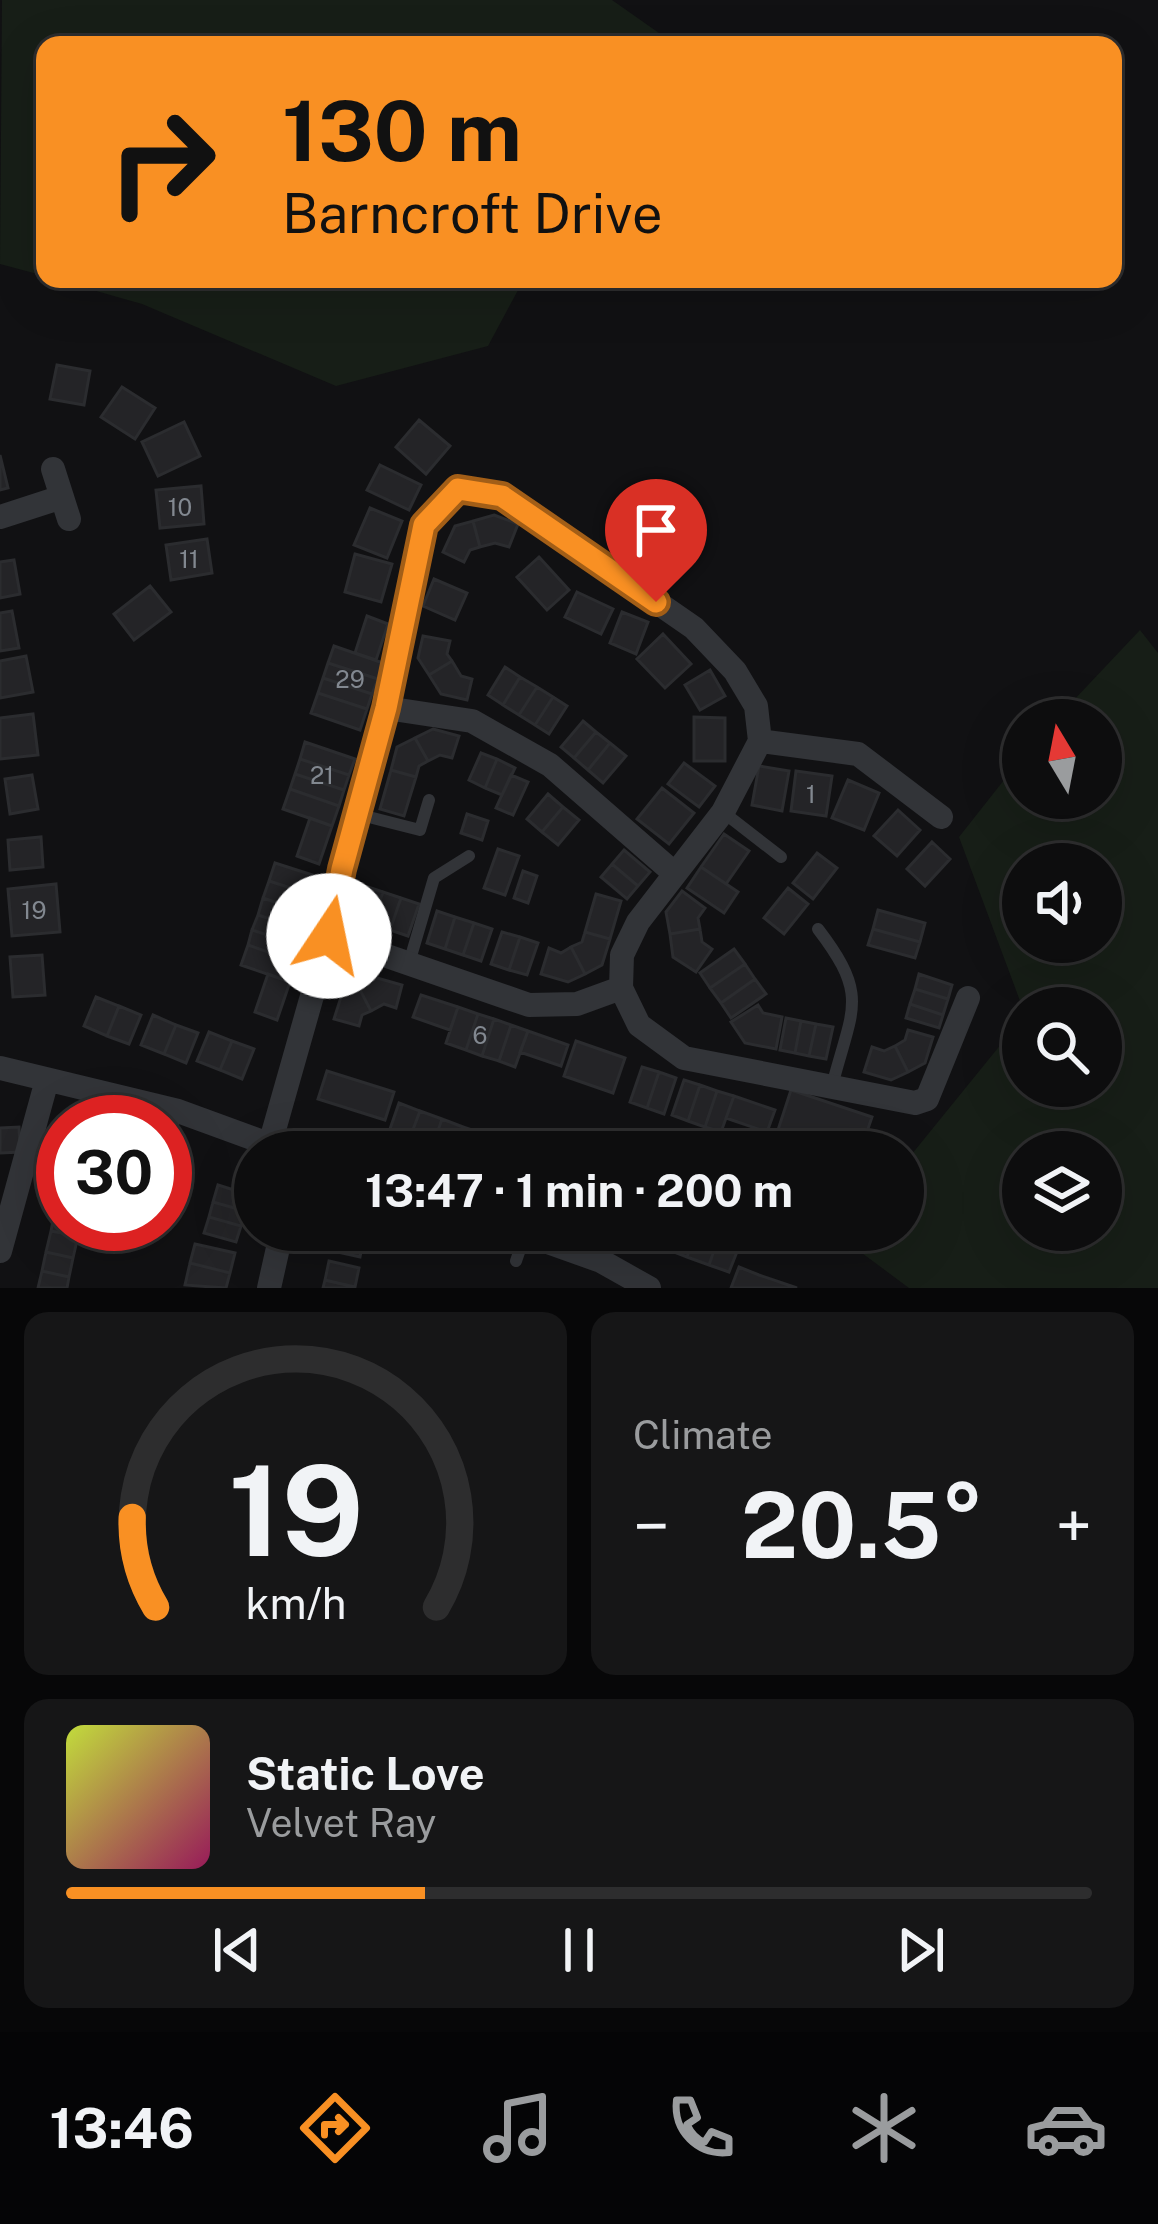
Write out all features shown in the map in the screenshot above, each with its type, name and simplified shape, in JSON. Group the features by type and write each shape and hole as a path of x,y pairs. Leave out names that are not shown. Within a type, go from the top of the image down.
{"street":[{"path":"0,517 66,508 53,469"},
{"path":"284,1131 386,708 424,525 458,489 502,496 694,628 736,670 756,706 760,741 723,812 638,922 622,955 621,988 638,1025 684,1058 915,1103 927,1099 968,998"},
{"path":"386,708 472,721 550,765 674,873"},
{"path":"760,741 858,754 941,817"},
{"path":"329,936 529,1005 577,1004 621,988"},
{"path":"0,1068 110,1095"},
{"path":"0,1251 47,1080"},
{"path":"192,1116 234,1131"},
{"path":"269,1288 278,1251"},
{"path":"574,1251 649,1288"}],"lane":[{"path":"357,814 420,830 429,800"},
{"path":"723,812 781,857"},
{"path":"409,964 434,878 469,856"},
{"path":"818,928 846,964 855,996 831,1087"},
{"path":"517,1261 518,1251"}],"shaded area":[{"path":"2,0 612,0 659,33 36,36 36,274 0,264"},
{"path":"86,288 519,288 488,346 336,386 142,304"},
{"path":"1140,630 1158,653 1158,1288 909,1288 859,1251 924,1251 924,1139 1002,1043 1002,1107 1122,1107 1122,987 1015,987 1006,963 1122,963 1122,843 1002,843 1002,953 959,837 1002,783 1002,819 1122,819 1122,699 1075,699"}],"building":[{"path":"57,365 90,371 84,405 50,399"},
{"path":"122,387 155,408 135,439 101,417"},
{"path":"419,420 450,446 426,474 396,447"},
{"path":"184,422 200,456 158,476 142,442"},
{"path":"0,455 8,488 0,490"},
{"path":"380,465 421,485 409,510 367,490"},
{"path":"201,486 204,524 160,528 156,490"},
{"path":"370,508 402,521 387,558 354,545"},
{"path":"494,515 518,524 509,547 495,543 480,547 473,521"},
{"path":"473,521 480,547 470,550 464,562 443,552 455,526"},
{"path":"207,539 212,573 171,580 166,545"},
{"path":"355,554 392,564 381,602 345,592"},
{"path":"539,557 569,590 547,610 517,577"},
{"path":"14,560 20,594 0,598 0,562"},
{"path":"434,579 467,593 455,620 423,606"},
{"path":"150,586 171,612 134,640 114,614"},
{"path":"577,592 613,609 601,634 565,617"},
{"path":"12,611 19,648 0,651 0,613"},
{"path":"622,612 648,622 636,654 610,643"},
{"path":"367,616 388,624 376,660 355,653"},
{"path":"663,634 691,664 665,688 637,659"},
{"path":"423,636 450,641 447,654 452,661 429,675 418,658"},
{"path":"334,646 383,663 378,679 328,663"},
{"path":"26,656 33,692 0,698 0,661"},
{"path":"452,661 461,676 472,679 467,700 441,694 429,675"},
{"path":"328,663 378,679 372,694 323,678"},
{"path":"505,667 520,677 503,705 488,695"},
{"path":"710,670 725,696 700,710 685,685"},
{"path":"520,677 537,687 519,715 503,705"},
{"path":"323,678 372,694 367,709 318,693"},
{"path":"537,687 553,697 535,725 519,715"},
{"path":"318,693 367,709 360,730 311,713"},
{"path":"553,697 567,706 549,734 535,725"},
{"path":"33,714 38,755 0,759 0,718"},
{"path":"694,717 725,718 725,761 694,761"},
{"path":"583,721 596,732 574,758 561,747"},
{"path":"433,729 459,736 452,758 440,755 428,761 415,738"},
{"path":"596,732 610,743 588,770 574,758"},
{"path":"415,738 428,761 419,766 416,777 391,770 397,747"},
{"path":"305,742 355,759 349,775 300,759"},
{"path":"610,743 626,756 603,783 588,770"},
{"path":"481,753 497,759 485,788 469,780"},
{"path":"300,759 349,775 344,790 295,774"},
{"path":"497,759 515,768 502,795 485,788"},
{"path":"684,763 715,786 699,807 668,784"},
{"path":"759,766 789,771 782,811 752,805"},
{"path":"391,770 416,777 404,816 380,809"},
{"path":"796,771 832,776 826,816 791,811"},
{"path":"295,774 344,790 339,806 290,789"},
{"path":"32,775 38,809 10,814 5,779"},
{"path":"511,775 528,782 513,815 496,808"},
{"path":"848,780 879,793 864,830 832,818"},
{"path":"662,788 694,813 669,844 637,819"},
{"path":"290,789 339,806 332,826 283,809"},
{"path":"548,794 563,807 542,832 527,819"},
{"path":"563,807 579,820 558,845 542,832"},
{"path":"898,810 920,830 897,856 874,836"},
{"path":"467,814 488,821 482,840 461,833"},
{"path":"310,818 332,826 319,864 297,856"},
{"path":"724,834 749,851 726,884 701,867"},
{"path":"41,837 43,867 10,870 8,840"},
{"path":"932,842 950,859 925,886 907,869"},
{"path":"498,849 519,856 505,895 484,888"},
{"path":"624,850 650,872 638,886 612,864"},
{"path":"817,853 837,868 813,899 793,883"},
{"path":"275,863 325,879 319,897 269,881"},
{"path":"612,864 638,886 627,899 601,877"},
{"path":"701,867 738,892 724,913 687,888"},
{"path":"523,871 537,876 528,903 514,898"},
{"path":"269,881 319,897 313,915 263,898"},
{"path":"56,884 60,932 12,936 8,889"},
{"path":"365,886 383,892 372,924 354,919"},
{"path":"788,888 808,904 784,934 764,918"},
{"path":"682,891 705,908 698,918 700,929 670,934 666,912"},
{"path":"383,892 401,898 390,930 372,924"},
{"path":"596,894 621,901 610,939 585,932"},
{"path":"263,898 313,915 307,931 258,915"},
{"path":"401,898 419,904 408,936 390,930"},
{"path":"878,910 925,923 920,942 873,929"},
{"path":"437,911 455,917 445,949 427,943"},
{"path":"258,915 307,931 302,946 252,930"},
{"path":"455,917 474,923 463,955 445,949"},
{"path":"474,923 492,929 481,961 463,955"},
{"path":"700,929 702,942 712,949 696,972 673,957 670,934"},
{"path":"873,929 920,942 915,958 868,945"},
{"path":"252,930 302,946 297,962 248,945"},
{"path":"502,932 520,937 509,970 491,964"},
{"path":"585,932 610,939 602,965 585,974 571,947 582,942"},
{"path":"520,937 538,943 527,975 509,970"},
{"path":"248,945 297,962 290,982 241,965"},
{"path":"571,947 585,974 568,982 541,974 549,948 561,953"},
{"path":"734,949 745,964 710,988 700,973"},
{"path":"42,955 45,995 13,997 10,957"},
{"path":"745,964 755,979 721,1003 710,988"},
{"path":"268,974 290,982 277,1020 255,1012"},
{"path":"919,974 952,985 948,999 915,989"},
{"path":"377,978 402,985 396,1008 384,1004 371,1011 359,988"},
{"path":"755,979 766,994 731,1018 721,1003"},
{"path":"359,988 371,1011 362,1015 359,1026 334,1019 341,997"},
{"path":"915,989 948,999 943,1015 910,1004"},
{"path":"421,995 458,1007 450,1030 413,1017"},
{"path":"96,997 119,1006 107,1036 84,1026"},
{"path":"910,1004 943,1015 939,1028 906,1018"},
{"path":"758,1005 763,1013 782,1017 776,1049 745,1043 731,1022"},
{"path":"119,1006 141,1015 129,1044 107,1036"},
{"path":"458,1007 478,1014 466,1050 446,1043"},
{"path":"478,1014 494,1019 482,1056 466,1050"},
{"path":"153,1015 176,1025 164,1054 141,1045"},
{"path":"786,1018 801,1021 795,1053 780,1050"},
{"path":"494,1019 511,1025 499,1061 482,1056"},
{"path":"801,1021 816,1024 809,1056 795,1053"},
{"path":"816,1024 833,1027 826,1059 809,1056"},
{"path":"176,1025 198,1033 186,1063 164,1054"},
{"path":"511,1025 528,1031 515,1067 499,1061"},
{"path":"908,1030 933,1037 925,1063 908,1072 895,1046 905,1040"},
{"path":"528,1031 568,1045 561,1066 520,1052"},
{"path":"209,1032 232,1041 220,1070 197,1061"},
{"path":"232,1041 254,1049 242,1079 220,1070"},
{"path":"576,1041 625,1058 613,1093 564,1076"},
{"path":"895,1046 908,1072 891,1080 864,1072 872,1047 884,1051"},
{"path":"642,1067 659,1072 647,1108 630,1102"},
{"path":"327,1071 394,1092 385,1120 318,1099"},
{"path":"659,1072 676,1078 664,1114 647,1108"},
{"path":"684,1080 700,1085 688,1121 672,1115"},
{"path":"700,1085 717,1091 705,1127 688,1121"},
{"path":"791,1090 872,1117 867,1131 778,1130"},
{"path":"717,1091 734,1096 721,1131 705,1127"},
{"path":"734,1096 775,1110 767,1131 726,1118"},
{"path":"399,1103 420,1111 412,1131 389,1131"},
{"path":"420,1111 442,1119 438,1131 412,1131"},
{"path":"442,1119 463,1127 462,1131 438,1131"},
{"path":"19,1127 20,1152 0,1153 0,1128"},
{"path":"218,1185 234,1190 234,1208 213,1202"},
{"path":"213,1202 234,1208 234,1224 209,1217"},
{"path":"209,1217 234,1224 234,1241 204,1233"},
{"path":"195,1244 235,1253 230,1273 190,1263"},
{"path":"46,1251 75,1251 73,1258"},
{"path":"689,1251 714,1251 709,1265 687,1257"},
{"path":"714,1251 737,1251 729,1272 709,1265"},
{"path":"46,1252 73,1258 69,1277 42,1271"},
{"path":"329,1261 359,1268 355,1287 325,1280"},
{"path":"190,1263 230,1273 226,1288 185,1285"},
{"path":"739,1267 759,1275 797,1288 731,1288"},
{"path":"42,1271 69,1277 67,1288 38,1288"},
{"path":"325,1280 355,1287 355,1288 323,1288"}],"route":[{"path":"329,936 342,869 386,708 424,525 458,489 502,496 656,602"}]}
